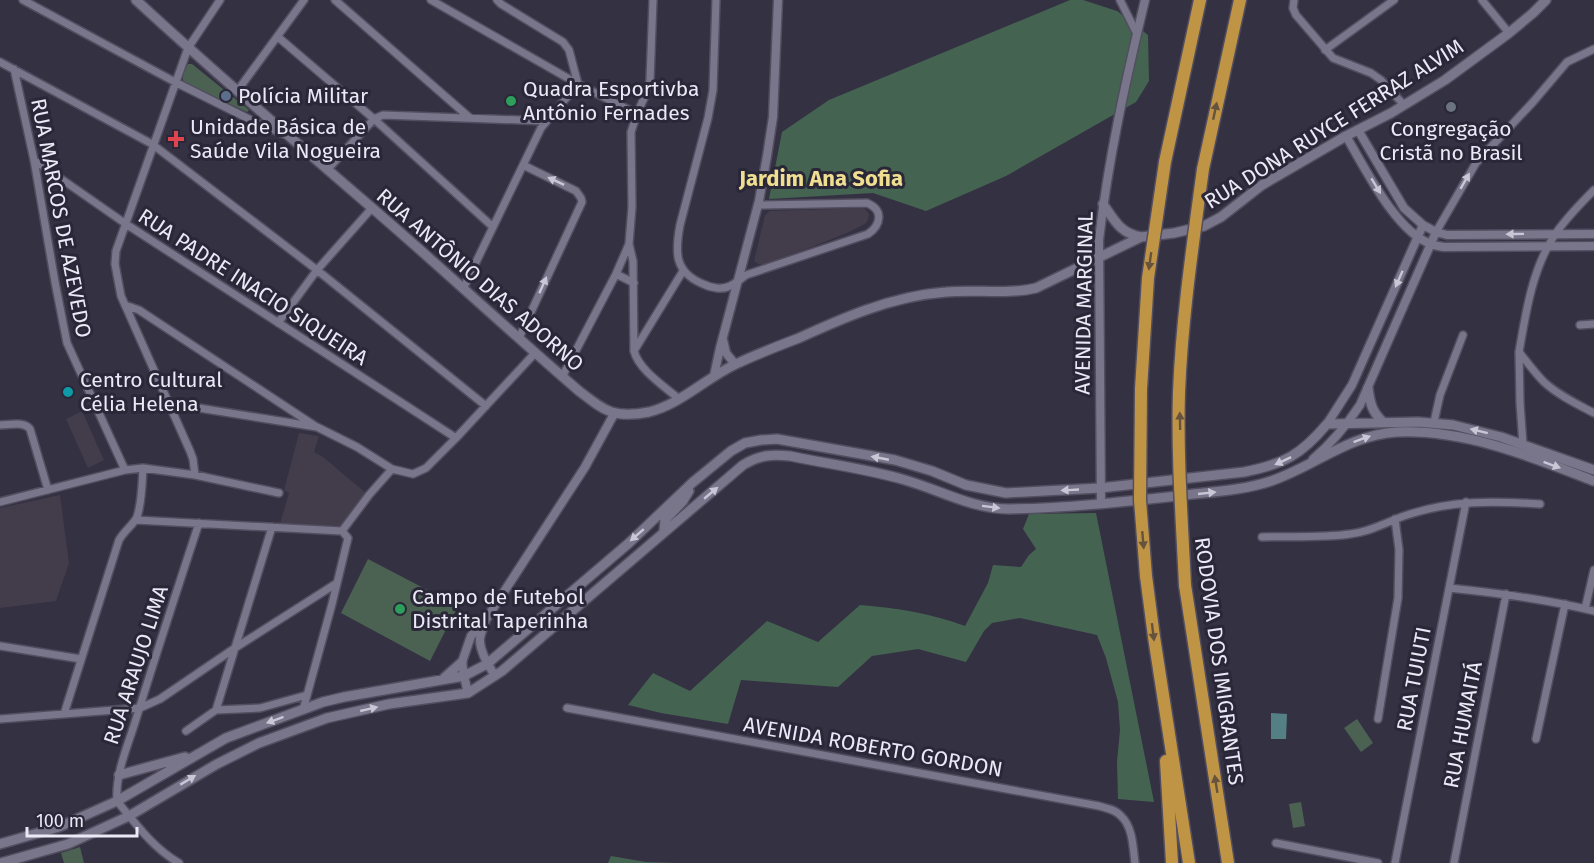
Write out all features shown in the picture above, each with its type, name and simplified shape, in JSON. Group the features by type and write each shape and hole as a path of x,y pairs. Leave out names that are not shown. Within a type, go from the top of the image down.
{"highway":[{"path":"1189,863 1146,576 1140,500 1141,389 1148,278 1165,162 1200,0"},
{"name":"RODOVIA DOS IMIGRANTES","path":"1228,863 1185,585 1179,392 1188,283 1203,169 1240,0"},
{"path":"1161,687 1172,863"},
{"path":"1222,823 1234,863"}],"main road":[{"name":"RUA ANTÔNIO DIAS ADORNO","path":"136,0 562,377 600,408 614,414"},
{"name":"RUA DONA RUYCE FERRAZ ALVIM","path":"614,414 650,411 679,399 735,364 867,310 924,294 947,291 1028,290 1141,237 1204,226 1221,217 1262,185 1346,136 1391,113 1444,80 1509,33 1546,0"},
{"path":"1103,204 1121,229 1130,235 1141,237"},
{"path":"1368,388 1373,412 1383,422"},
{"path":"962,500 960,494 965,489 1001,495 1100,488 1228,475 1267,468 1300,452 1327,424 1434,422 1479,431 1594,470"},
{"path":"1,863 68,844 129,816 245,749 317,721 389,704 468,693 495,676 743,465 765,456 774,454 790,456 902,479 962,500 990,507 1008,508 1101,504 1251,486 1286,475 1365,437 1398,432 1433,433 1460,437 1501,448 1594,481"},
{"path":"0,844 59,827 117,801 226,738 344,697 464,676 487,664 629,543 692,483 738,447 761,440 777,439 894,460 983,489 1010,493"},
{"path":"902,479 912,477 922,479 948,490 953,488 953,479"},
{"path":"664,531 664,520 683,501 692,483"},
{"path":"443,679 463,658"},
{"path":"119,775 199,753"}],"street":[{"path":"23,0 175,82 289,136"},
{"path":"195,475 190,451 121,296 115,264 120,236 188,48 220,0"},
{"path":"238,90 304,0"},
{"path":"335,0 470,118"},
{"path":"431,0 578,84 636,114"},
{"path":"496,0 563,42 569,50 578,84"},
{"path":"653,0 650,80 631,132 632,207 629,244 633,261 634,351 642,367 679,399"},
{"path":"716,0 713,90 677,242 678,261 683,271 710,287 723,288 746,275 868,234 877,226 879,218 875,208 867,203 758,205"},
{"path":"714,376 758,205 768,156 773,117 778,0"},
{"path":"1120,0 1137,34"},
{"name":"AVENIDA MARGINAL","path":"1101,504 1099,240 1103,204 1145,0"},
{"path":"1294,0 1293,8 1296,15 1333,58 1381,80 1403,104"},
{"path":"1325,50 1394,0"},
{"path":"1482,0 1509,33"},
{"path":"278,37 374,118 493,227"},
{"path":"1309,463 1331,444 1360,405 1436,232 1476,163 1567,62 1594,49"},
{"path":"0,62 152,144 317,270 486,406"},
{"name":"RUA MARCOS DE AZEVEDO","path":"14,69 34,160 67,343 125,470"},
{"path":"463,289 536,136 578,84"},
{"path":"247,118 262,113"},
{"path":"327,170 374,118 383,115 546,121"},
{"path":"1358,130 1404,208 1422,225 1436,232 1447,235 1594,234"},
{"path":"1346,136 1392,213 1417,237 1431,244 1444,247 1594,246"},
{"name":"RUA PADRE INACIO SIQUEIRA","path":"34,160 126,224 456,438"},
{"path":"519,338 582,202 576,191 523,165"},
{"path":"1523,445 1519,352 1532,287 1541,259 1555,234 1594,190"},
{"path":"278,323 317,270 372,208"},
{"path":"1327,424 1352,385 1422,225"},
{"path":"562,377 616,274 629,244"},
{"path":"634,351 683,271"},
{"path":"616,274 634,283"},
{"path":"125,305 139,310 317,427 357,447 392,469 413,474 420,472 456,438 535,353"},
{"path":"1580,325 1594,324"},
{"path":"1434,422 1440,395 1463,335"},
{"path":"723,340 726,353 735,364"},
{"path":"1519,352 1545,383 1594,414"},
{"path":"168,403 317,427"},
{"path":"468,693 463,658 471,636 485,621 585,467 614,414"},
{"path":"0,425 23,424 28,426 48,490"},
{"path":"63,714 119,540 136,520 143,468"},
{"path":"0,502 125,470 143,468 195,475 279,493"},
{"path":"342,531 392,469"},
{"path":"1262,537 1349,534 1367,531 1395,519 1444,505 1466,502 1540,504"},
{"name":"RUA TUIUTI","path":"1395,863 1466,502"},
{"path":"1378,719 1398,598 1399,550 1395,519"},
{"path":"136,520 342,531 348,537 303,710"},
{"name":"RUA ARAUJO LIMA","path":"117,801 119,775 199,523"},
{"path":"216,710 272,527"},
{"path":"1585,609 1594,570"},
{"path":"0,719 140,708 160,699 337,583"},
{"path":"1449,588 1506,594 1594,611"},
{"name":"RUA HUMAITÁ","path":"1454,863 1506,594"},
{"path":"1536,739 1565,604"},
{"path":"485,621 480,638 487,664 495,676"},
{"path":"0,646 81,659"},
{"path":"463,658 474,651 483,652"},
{"path":"186,731 216,710 260,708 307,696"},
{"name":"AVENIDA ROBERTO GORDON","path":"567,708 1099,806 1122,816 1130,831 1135,863"},
{"path":"117,801 159,850 179,863"},
{"path":"1276,843 1378,863"}],"shaded area":[{"path":"1070,0 1083,0 1117,11 1148,35 1149,81 1136,102 1006,176 926,211 873,193 769,199 782,132 829,100"},
{"path":"188,64 192,64 249,110 247,112 186,84 183,80 183,72"},
{"path":"864,208 869,214 868,220 865,224 847,233 766,265 754,261 765,215 770,211"},
{"path":"82,411 104,460 88,468 66,419"},
{"path":"299,433 319,436 314,452 366,493 342,526 280,524 289,493 284,490"},
{"path":"60,495 69,563 56,601 0,608 0,508"},
{"path":"1096,513 1154,802 1118,799 1117,762 1120,730 1118,702 1097,635 1020,618 992,623 984,631 966,662 918,649 872,656 838,687 741,680 728,724 628,705 653,673 690,691 767,621 818,642 860,605 913,612 965,626 988,583 993,565 1021,567 1036,549 1023,529 1029,514"},
{"name":"Campo de Futebol Distrital Taperinha","path":"368,559 458,606 430,661 341,613"},
{"path":"1271,713 1287,714 1286,739 1271,739"},
{"path":"1357,719 1373,743 1361,752 1344,728"},
{"path":"1301,802 1305,826 1293,828 1289,804"},
{"path":"80,847 84,863 64,863 61,853"},
{"path":"611,856 646,862 677,863 608,863"}],"place":[{"name":"Polícia Militar","path":"226,96"},
{"name":"Quadra Esportivba Antônio Fernades","path":"511,101"},
{"name":"Congregação Cristã no Brasil","path":"1451,107"},
{"name":"Unidade Básica de Saúde Vila Nogueira","path":"176,139"},
{"name":"Centro Cultural Célia Helena","path":"68,392"},
{"name":"Campo de Futebol Distrital Taperinha","path":"400,609"}],"district":[{"name":"Jardim Ana Sofia","path":"821,178"}]}
